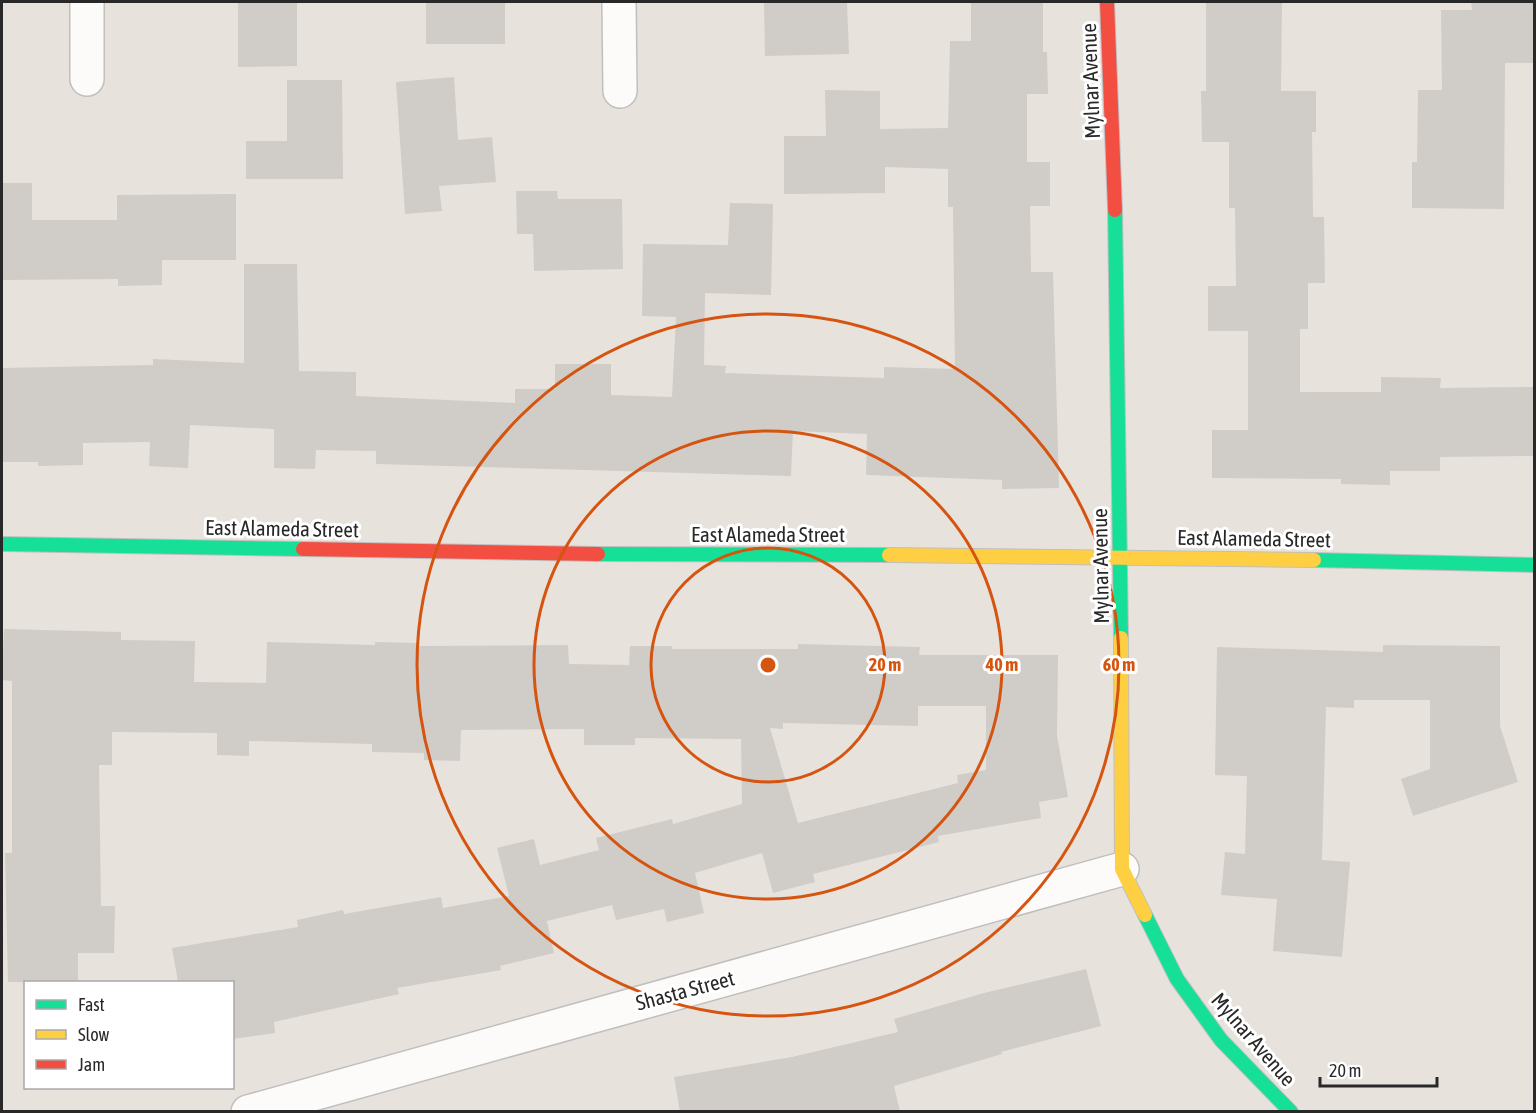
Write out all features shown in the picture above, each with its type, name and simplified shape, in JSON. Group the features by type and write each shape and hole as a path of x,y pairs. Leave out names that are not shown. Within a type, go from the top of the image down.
{"street":[{"path":"87,2 87,80"},
{"path":"619,2 620,91"},
{"name":"Mylnar Avenue","path":"1107,2 1114,170 1121,556 1122,869 1177,980 1221,1040 1291,1112"},
{"name":"East Alameda Street","path":"2,544 669,555 1121,556 1534,565"},
{"name":"Shasta Street","path":"248,1112 1122,869"}],"building":[{"path":"238,2 297,2 297,66 238,67"},
{"path":"426,2 505,2 505,44 426,44"},
{"path":"764,2 847,3 849,54 765,56"},
{"path":"971,2 1043,2 1043,52 1047,52 1048,94 1027,94 1027,162 1050,162 1050,206 1030,206 1031,272 1053,272 1059,488 1002,489 1002,480 866,475 867,434 793,431 791,476 376,464 376,451 316,450 315,469 274,468 274,429 190,425 188,468 149,466 150,442 83,443 83,465 38,466 38,462 2,462 2,368 153,365 153,359 244,363 244,264 297,264 299,371 356,372 356,396 515,403 515,389 555,389 555,364 611,364 611,395 672,397 676,317 642,316 643,244 728,245 730,203 773,204 771,295 705,293 704,365 726,366 725,373 884,378 884,367 955,369 953,207 948,207 948,169 885,167 885,193 784,194 784,136 826,136 825,90 880,91 880,129 948,128 950,41 971,41"},
{"path":"1206,2 1282,2 1281,91 1316,91 1316,132 1312,132 1313,217 1324,217 1325,283 1308,283 1308,329 1300,329 1300,392 1381,392 1381,377 1441,378 1440,388 1534,387 1534,456 1440,457 1440,471 1390,471 1390,485 1341,484 1341,479 1212,478 1212,430 1248,430 1248,331 1208,331 1208,286 1236,286 1235,208 1229,208 1229,142 1202,142 1201,91 1206,91"},
{"path":"1471,2 1534,2 1534,63 1505,63 1504,209 1412,208 1412,162 1417,162 1418,90 1442,90 1441,10 1472,10"},
{"path":"454,77 458,140 492,137 496,182 439,186 442,211 405,214 396,82"},
{"path":"287,80 342,80 343,179 246,179 246,141 287,141"},
{"path":"2,183 32,183 32,220 117,220 117,195 236,194 236,260 162,260 162,285 118,286 118,279 2,280"},
{"path":"516,191 557,191 558,199 622,199 623,269 534,271 533,234 517,234"},
{"path":"4,629 121,632 121,640 195,641 194,682 266,683 267,642 375,645 375,642 418,643 418,646 568,645 569,664 629,665 630,646 672,646 672,649 798,649 798,644 920,647 919,655 1058,655 1057,736 1068,797 1039,802 1041,818 938,836 939,842 813,874 815,882 773,893 762,853 695,873 704,913 667,922 664,909 616,920 612,905 547,921 554,953 500,966 501,970 397,988 399,994 274,1022 275,1033 234,1039 234,981 178,981 172,948 298,927 297,920 343,910 344,914 441,897 443,908 509,896 497,848 534,839 540,865 599,850 596,838 672,819 673,824 742,804 741,739 635,738 635,745 584,745 584,729 461,730 460,761 424,760 424,753 372,752 372,744 249,741 249,756 217,755 217,733 112,732 112,765 99,765 101,906 115,906 114,953 78,953 78,981 8,982 5,853 12,853 12,681 2,680","holes":["918,706 986,706 986,770 957,775 958,783 798,823 770,728 783,729 783,723 918,726"]},
{"path":"1383,645 1500,646 1500,726 1518,782 1413,816 1401,779 1430,769 1430,700 1354,700 1354,708 1326,707 1322,860 1350,862 1342,957 1273,951 1277,899 1221,895 1225,852 1245,854 1247,776 1215,775 1217,647 1383,652"},
{"path":"1086,969 1101,1026 1001,1052 1002,1054 894,1086 900,1112 680,1112 674,1077 792,1057 898,1032 894,1019 984,993"}],"traffic: fast":[{"path":"1115,210 1121,638"},
{"path":"2,544 303,549"},
{"path":"598,554 889,555"},
{"path":"1314,560 1534,565"},
{"path":"1145,915 1177,979 1221,1040 1291,1112"}],"traffic: slow":[{"path":"889,555 1314,560"},
{"path":"1121,638 1122,869 1145,915"}],"traffic: jam":[{"path":"1107,2 1115,210"},
{"path":"303,549 598,554"}]}
